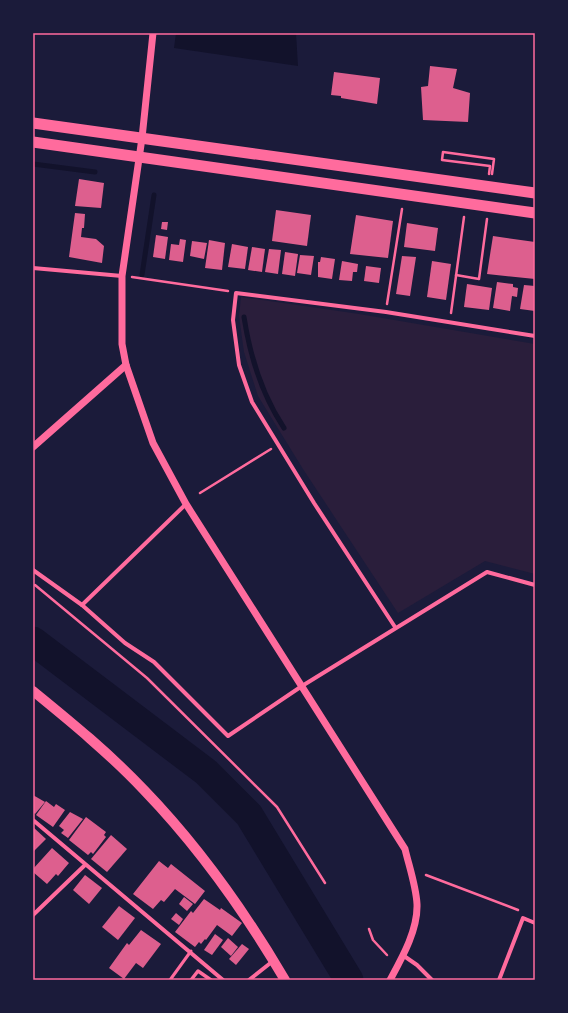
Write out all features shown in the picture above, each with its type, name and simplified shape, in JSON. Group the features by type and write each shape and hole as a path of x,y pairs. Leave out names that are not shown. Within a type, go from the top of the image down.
{"highway":[{"path":"33,123 535,193"},
{"path":"33,142 535,213"}],"main road":[{"path":"33,691 115,761 174,824 220,880 285,980"}],"street":[{"path":"153,33 142,138 122,276 122,344 126,365 152,443 186,504 405,849 417,904 414,924 404,956 390,980"},
{"path":"33,268 122,276"},
{"path":"396,627 252,402 239,364 232,320 236,293 386,312 535,336"},
{"path":"33,447 126,365"},
{"path":"82,605 186,504"},
{"path":"33,570 82,605 125,643 154,662 228,736 302,686 486,572 535,585"},
{"path":"33,820 85,865 191,951 223,980"},
{"path":"33,915 85,865"},
{"path":"499,980 523,918 535,923"},
{"path":"404,956 417,965 432,980"},
{"path":"249,980 274,961"},
{"path":"192,980 198,971 212,980"}],"lane":[{"path":"170,980 191,951"}],"path":[{"path":"489,175 490,166"},
{"path":"386,312 402,209"},
{"path":"450,322 464,217"},
{"path":"122,276 236,293"},
{"path":"200,493 278,444"},
{"path":"33,584 147,678 277,807 325,883"},
{"path":"426,875 519,911"},
{"path":"369,928 373,940 386,955"}],"shaded area":[{"path":"176,33 296,33 298,66 174,48"},
{"path":"241,297 359,314 535,344 535,574 485,561 398,613 303,469 258,396 244,352 239,316"}],"building":[{"path":"430,66 457,69 453,88 470,93 468,122 423,120 421,87 428,86"},
{"path":"334,72 380,78 377,104 331,95"},
{"path":"79,179 104,183 101,208 75,206"},
{"path":"276,210 311,215 307,246 272,241"},
{"path":"75,213 85,214 84,228 82,228 81,237 96,239 104,246 102,263 69,257"},
{"path":"356,215 393,221 388,258 350,254"},
{"path":"162,222 168,222 167,230 161,229"},
{"path":"407,223 438,228 435,251 404,247"},
{"path":"156,235 168,237 165,259 153,257"},
{"path":"493,236 535,242 535,279 487,274"},
{"path":"180,239 186,240 183,262 169,260 171,244 179,245"},
{"path":"209,240 225,243 222,270 205,268"},
{"path":"192,241 207,243 204,259 190,256"},
{"path":"232,244 248,247 245,269 228,267"},
{"path":"252,247 265,249 262,272 248,270"},
{"path":"269,249 281,250 278,274 265,272"},
{"path":"285,252 298,254 295,276 282,274"},
{"path":"300,255 314,256 311,275 297,273"},
{"path":"402,256 416,257 410,296 396,294"},
{"path":"321,257 335,259 332,279 318,277 318,262 320,262"},
{"path":"342,261 358,264 357,272 353,272 352,281 339,280"},
{"path":"432,261 451,264 446,300 427,297"},
{"path":"366,266 381,268 379,283 364,281"},
{"path":"497,282 513,284 513,287 518,288 517,297 512,296 510,311 493,308"},
{"path":"467,284 492,288 489,310 464,307"},
{"path":"524,285 535,286 535,311 520,309"},
{"path":"33,795 45,802 35,814 33,812"},
{"path":"46,801 54,807 56,804 65,810 53,827 36,815"},
{"path":"70,812 83,819 68,838 61,833 64,830 59,826"},
{"path":"86,817 106,832 104,835 106,837 93,854 91,852 88,855 69,840"},
{"path":"33,827 46,839 33,852"},
{"path":"111,835 127,849 107,872 91,859"},
{"path":"52,848 69,863 58,876 56,874 47,884 33,872 33,869"},
{"path":"159,861 168,868 171,864 205,891 195,904 175,889 164,902 161,900 153,909 133,894"},
{"path":"85,875 102,888 89,904 73,890"},
{"path":"184,897 193,904 187,911 179,904"},
{"path":"204,899 220,910 221,908 242,923 232,936 217,925 206,940 205,939 201,944 199,942 195,947 175,932 191,911 193,913"},
{"path":"119,906 135,918 118,940 102,927"},
{"path":"176,913 183,919 179,925 171,919"},
{"path":"141,930 161,944 143,968 136,963 124,979 109,968 127,943 129,945"},
{"path":"215,934 223,940 212,955 204,950"},
{"path":"228,938 238,947 231,956 221,947"},
{"path":"242,944 249,949 236,965 229,959"}],"waterway":[{"path":"33,164 95,172"},
{"path":"142,275 154,195"},
{"path":"244,317 253,361 263,389 284,428"},
{"path":"33,641 206,772 249,815 349,980"}]}
